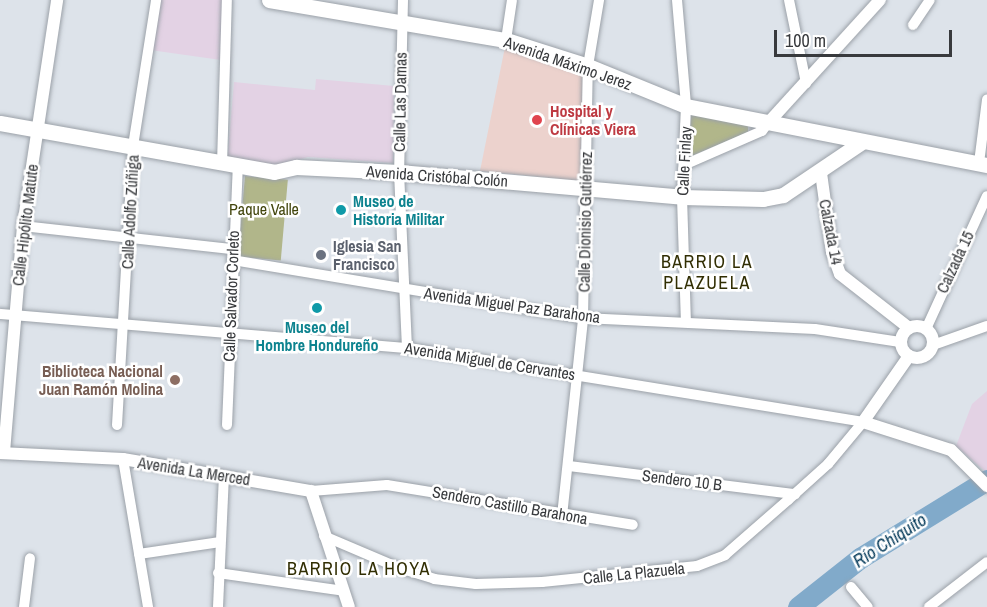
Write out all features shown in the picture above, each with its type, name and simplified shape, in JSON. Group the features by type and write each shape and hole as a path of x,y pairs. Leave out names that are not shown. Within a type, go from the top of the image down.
{"main road":[{"name":"Avenida Máximo Jerez","path":"269,0 401,20 506,40 588,66 686,106 983,164"},
{"name":"Avenida Cristóbal Colón","path":"0,123 274,172 296,167 399,172 682,197 763,199 783,195 821,173 862,142"}],"street":[{"name":"Calle Hipólito Matute","path":"2,452 23,226 57,0"},
{"name":"Calle Adolfo Zúñiga","path":"117,424 133,146 156,0"},
{"name":"Calle Salvador Corleto","path":"227,0 232,254 227,425"},
{"name":"Calle Las Damas","path":"403,0 399,172 407,290 407,348"},
{"path":"506,40 512,0"},
{"name":"Calle Dionisio Gutiérrez","path":"562,516 583,318 588,66 599,0"},
{"name":"Calle Finlay","path":"676,0 686,106 682,197 686,322"},
{"path":"789,0 806,83"},
{"path":"684,165 762,131 880,0"},
{"path":"913,25 930,0"},
{"path":"983,164 987,100"},
{"name":"Calzada 14","path":"821,173 832,252 840,274 909,328"},
{"name":"Calzada 15","path":"926,328 987,196"},
{"name":"Avenida Miguel Paz Barahona","path":"23,226 129,238 232,254 407,290 583,318 815,329 900,342"},
{"name":"Avenida Miguel de Cervantes","path":"0,314 407,348 863,422 951,450 968,463 987,486"},
{"path":"933,345 926,328 909,328 900,342 909,356 924,357 933,345 987,326"},
{"name":"Calle La Plazuela","path":"324,536 434,579 476,584 684,569 725,555 828,464 863,422 909,356"},
{"name":"Avenida La Merced","path":"2,452 123,459 311,491 387,485"},
{"path":"123,459 148,607"},
{"name":"Sendero 10 B","path":"569,466 795,494"},
{"path":"218,607 224,476"},
{"name":"Sendero Castillo Barahona","path":"387,485 562,516 633,525"},
{"path":"311,491 349,607"},
{"path":"139,554 220,542"},
{"path":"24,607 30,558"},
{"path":"929,607 987,562"},
{"path":"218,573 344,591"},
{"path":"851,587 868,607"}],"shaded area":[{"path":"158,0 224,0 221,60 150,50"},
{"name":"Hospital y Clínicas Viera","path":"505,47 585,69 580,181 480,171"},
{"path":"316,79 394,86 393,163 308,157 272,167 227,163 234,82 315,90"},
{"path":"987,391 987,473 956,446 972,404"}],"green space":[{"path":"691,113 748,126 748,132 689,157"},
{"name":"Paque Valle","path":"245,176 288,180 281,260 238,257"}],"waterway":[{"name":"Río Chiquito","path":"798,607 860,558 987,480"}],"place":[{"name":"Hospital y Clínicas Viera","path":"537,120"},
{"name":"Museo de Historia Militar","path":"341,210"},
{"name":"Iglesia San Francisco","path":"321,255"},
{"name":"Museo del Hombre Hondureño","path":"317,308"},
{"name":"Biblioteca Nacional Juan Ramón Molina","path":"175,380"}],"district":[{"name":"BARRIO LA PLAZUELA","path":"707,273"},
{"name":"BARRIO LA HOYA","path":"359,569"}]}
